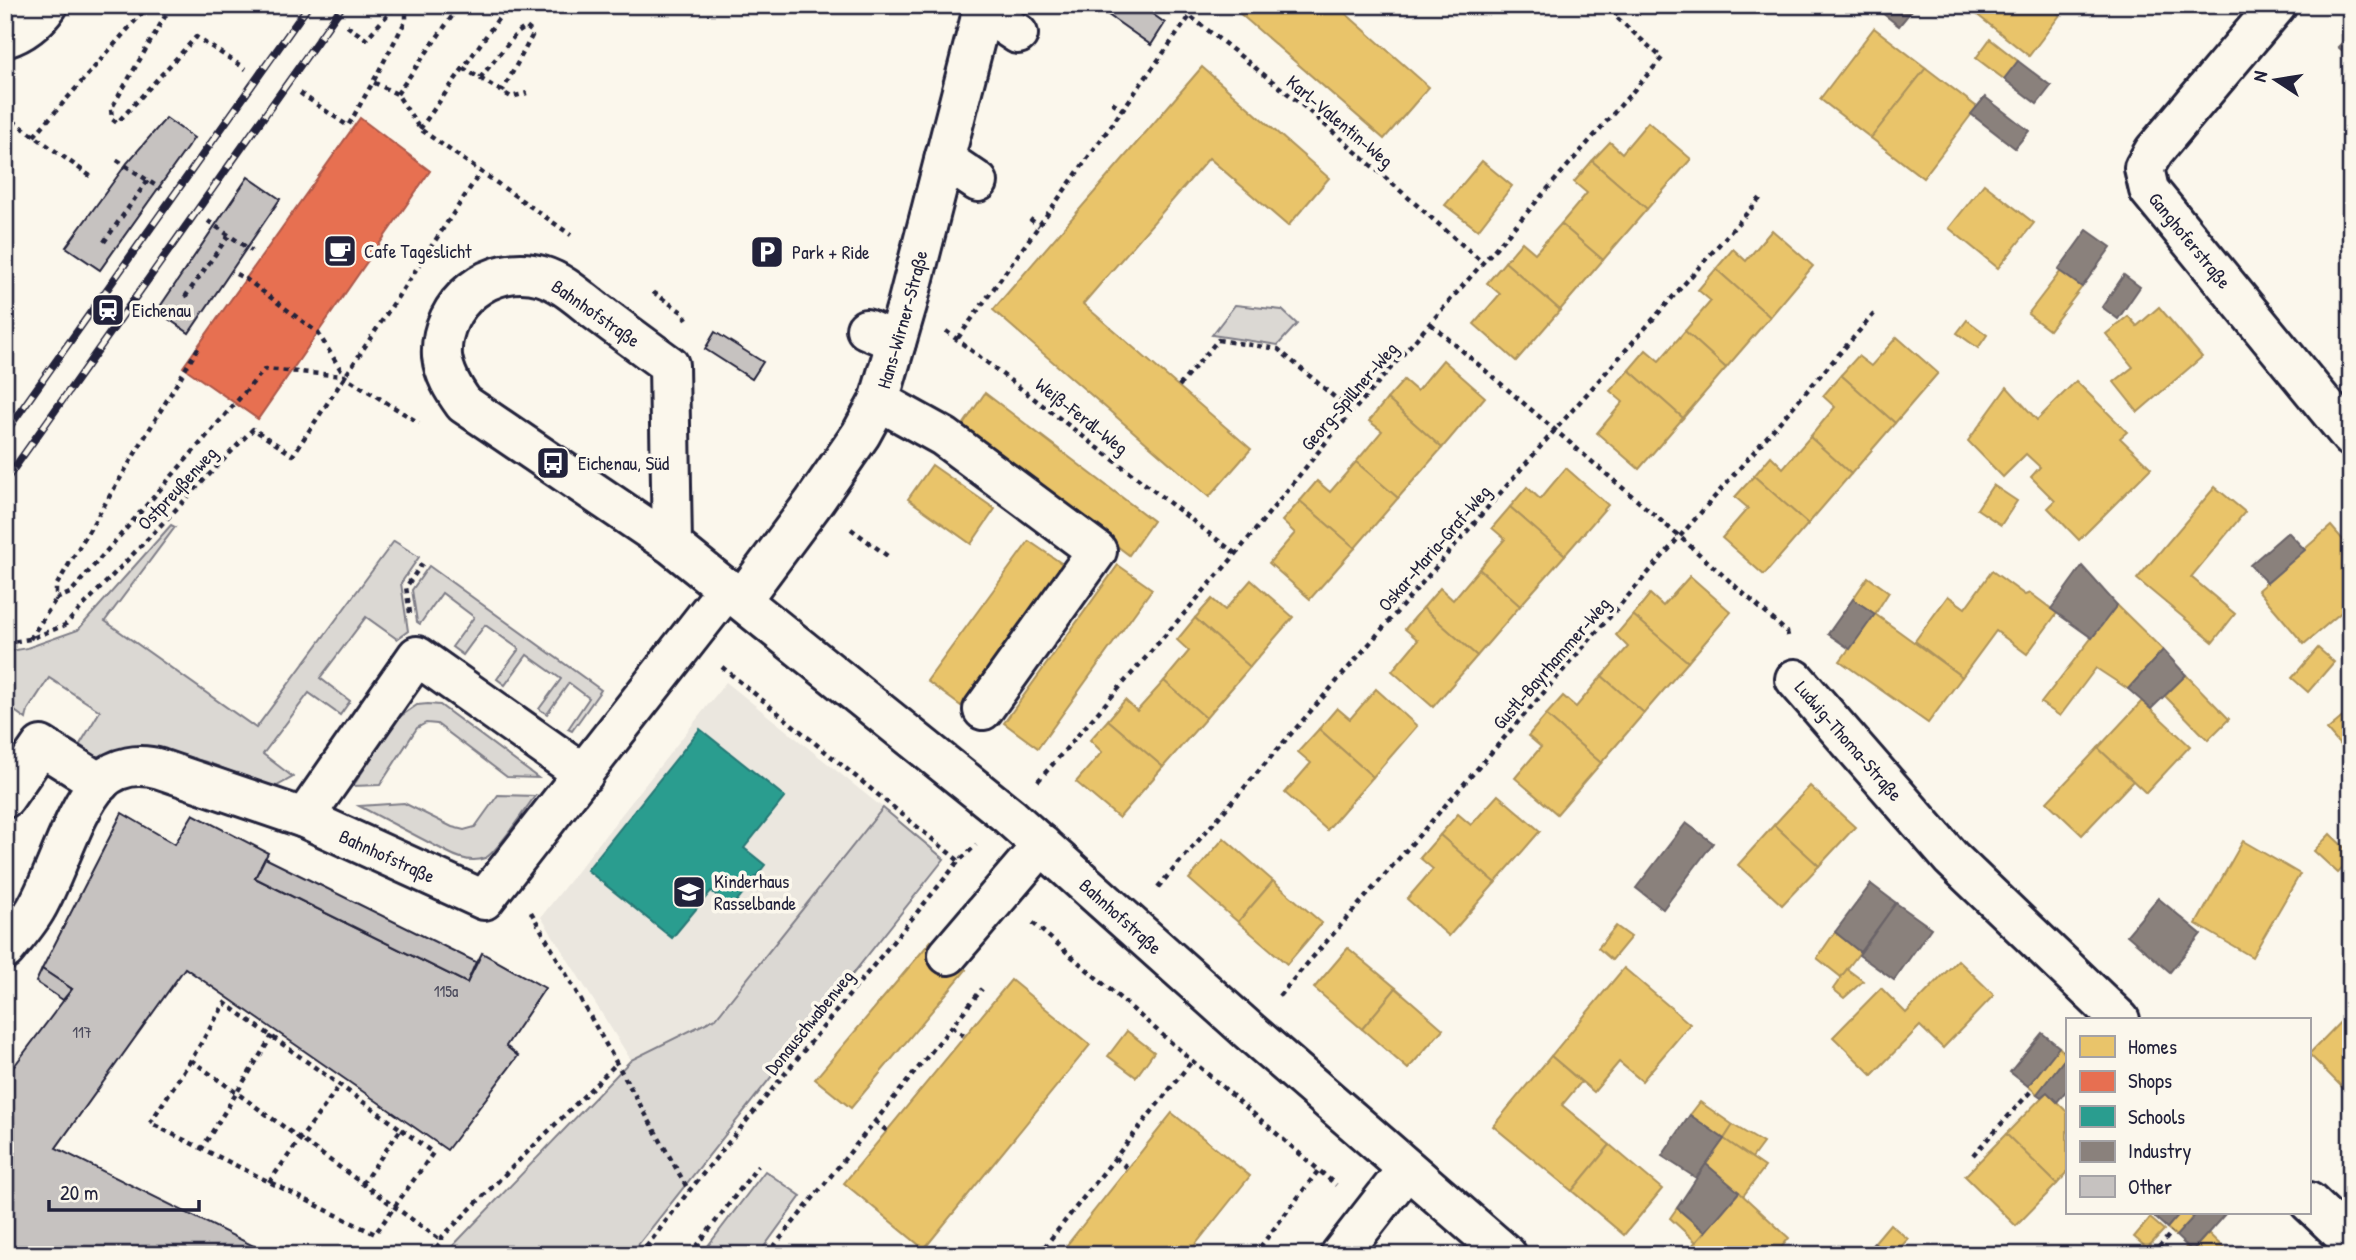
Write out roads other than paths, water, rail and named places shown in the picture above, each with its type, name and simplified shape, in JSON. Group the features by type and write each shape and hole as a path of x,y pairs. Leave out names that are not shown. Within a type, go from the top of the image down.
{"street":[{"path":"5,38 38,19 48,5"},
{"name":"Ganghoferstraße","path":"2277,5 2154,150 2144,168 2150,190 2351,437"},
{"path":"984,8 1018,34"},
{"name":"Hans-Wirner-Straße","path":"735,594 837,468 879,401 881,336 907,305 915,202 944,159 952,68 984,8"},
{"path":"944,159 978,182"},
{"name":"Bahnhofstraße","path":"672,545 669,365 564,287 543,276 518,272 494,277 473,288 456,306 444,330 442,356 449,382 464,404 672,545 1009,816 1249,1031 1507,1255"},
{"path":"879,401 944,438 1097,551 983,710"},
{"name":"Bahnhofstraße","path":"5,950 37,908 84,805 100,783 115,772 133,766 146,765 304,818 484,900 584,774 735,594"},
{"path":"304,818 417,656 584,774"},
{"name":"Ludwig-Thoma-Straße","path":"1795,679 1951,858 2118,1018"},
{"path":"5,798 41,746 100,783"},
{"path":"948,955 1042,845"},
{"path":"1340,1255 1407,1169"},
{"path":"2310,1203 2351,1242"}],"railway":[{"path":"5,433 309,5"},
{"path":"5,481 343,5"}],"place":[{"name":"Cafe Tageslicht","path":"340,251"},
{"name":"Park + Ride","path":"767,252"},
{"name":"Eichenau","path":"108,310"},
{"name":"Eichenau, Süd","path":"553,463"},
{"name":"Kinderhaus Rasselbande","path":"689,892"}]}
